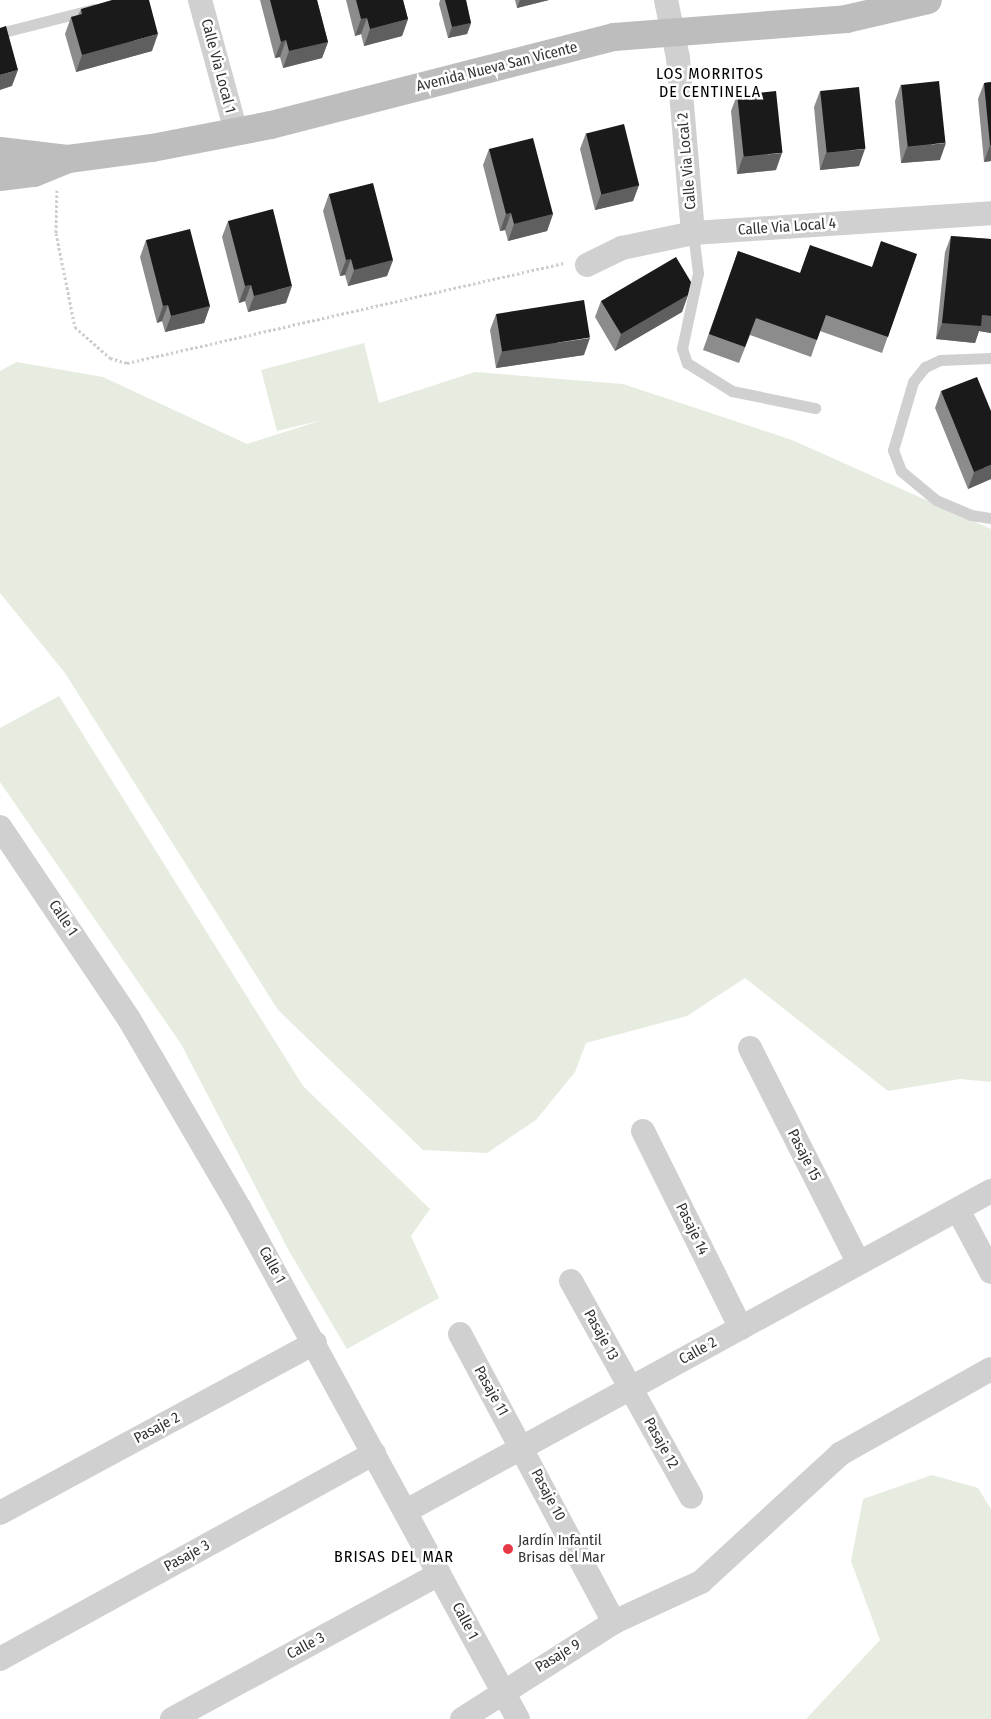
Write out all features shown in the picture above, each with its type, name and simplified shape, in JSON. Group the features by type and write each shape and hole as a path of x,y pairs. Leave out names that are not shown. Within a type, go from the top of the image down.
{"street":[{"name":"Calle Via Local 1","path":"200,0 236,132"},
{"name":"Calle Via Local 2","path":"666,0 673,30 693,233"},
{"name":"Avenida Nueva San Vicente","path":"0,177 34,172 68,159 236,132 614,37 673,30 846,19 928,0"},
{"name":"Avenida Nueva San Vicente","path":"0,151 68,159"},
{"name":"Calle Via Local 4","path":"587,265 622,248 693,233 991,213"},
{"name":"Calle 1","path":"0,827 129,1020 315,1343 518,1719"},
{"name":"Pasaje 15","path":"750,1048 858,1262"},
{"name":"Pasaje 14","path":"643,1131 741,1328"},
{"name":"Calle 2","path":"406,1511 858,1262 991,1191"},
{"path":"958,1210 991,1272"},
{"name":"Pasaje 13","path":"571,1281 631,1388"},
{"name":"Pasaje 11","path":"460,1334 523,1447"},
{"name":"Pasaje 2","path":"0,1513 315,1343"},
{"name":"Pasaje 9","path":"462,1719 614,1622 701,1582 840,1454 991,1369"},
{"name":"Pasaje 12","path":"631,1388 691,1497"},
{"name":"Pasaje 10","path":"523,1447 614,1622"},
{"name":"Pasaje 3","path":"0,1659 374,1453"},
{"name":"Calle 3","path":"172,1719 440,1574"}],"lane":[{"path":"0,33 111,5"},
{"path":"693,233 698,273 682,348 686,363 732,391 815,408"},
{"path":"991,358 940,360 925,367 913,382 893,450 901,470 936,500 971,515 991,518"}],"path":[{"path":"68,159 57,191 54,221 72,319 88,342 110,358 127,363 555,264 587,265"}],"shaded area":[{"path":"364,343 379,403 475,372 623,384 792,440 991,529 991,1082 960,1079 888,1091 745,978 687,1016 586,1043 575,1072 536,1120 487,1153 423,1150 278,1010 65,673 0,593 0,371 17,362 103,377 247,444 322,420 277,431 261,370"},
{"path":"59,696 303,1086 430,1209 411,1236 439,1298 347,1349 289,1251 181,1044 0,782 0,728"},
{"path":"932,1475 978,1488 991,1509 991,1719 806,1719 880,1640 851,1561 863,1499"}],"building":[{"path":"112,0 149,0 158,34 82,55 71,17 82,14 81,9"},
{"path":"270,0 317,0 328,42 289,51 286,40 281,42"},
{"path":"356,0 403,0 408,19 370,29 367,18 361,19"},
{"path":"445,0 466,0 471,23 452,27"},
{"path":"6,26 18,70 0,75 0,28"},
{"path":"939,81 945,143 908,147 901,85"},
{"path":"991,82 991,145 990,145 984,83"},
{"path":"859,87 865,149 827,153 820,91"},
{"path":"776,91 782,153 744,157 737,95"},
{"path":"624,124 639,185 601,195 586,133"},
{"path":"533,138 553,214 514,224 511,213 506,214 489,149"},
{"path":"373,183 393,260 354,270 351,259 346,260 329,194"},
{"path":"273,209 292,286 254,296 251,285 245,286 228,221"},
{"path":"190,229 210,306 171,316 168,305 163,306 146,240"},
{"path":"951,236 991,239 991,316 982,315 981,326 942,323"},
{"path":"881,241 917,254 888,337 826,315 817,340 756,318 745,347 709,334 738,251 800,273 810,245 872,267"},
{"path":"676,257 691,282 688,295 621,334 601,301"},
{"path":"584,300 590,338 502,351 496,314"},
{"path":"977,377 991,411 991,465 974,472 941,391"}],"place":[{"name":"Jardín Infantil Brisas del Mar","path":"508,1549"}],"district":[{"name":"LOS MORRITOS DE CENTINELA","path":"710,83"},
{"name":"BRISAS DEL MAR","path":"394,1557"}]}
